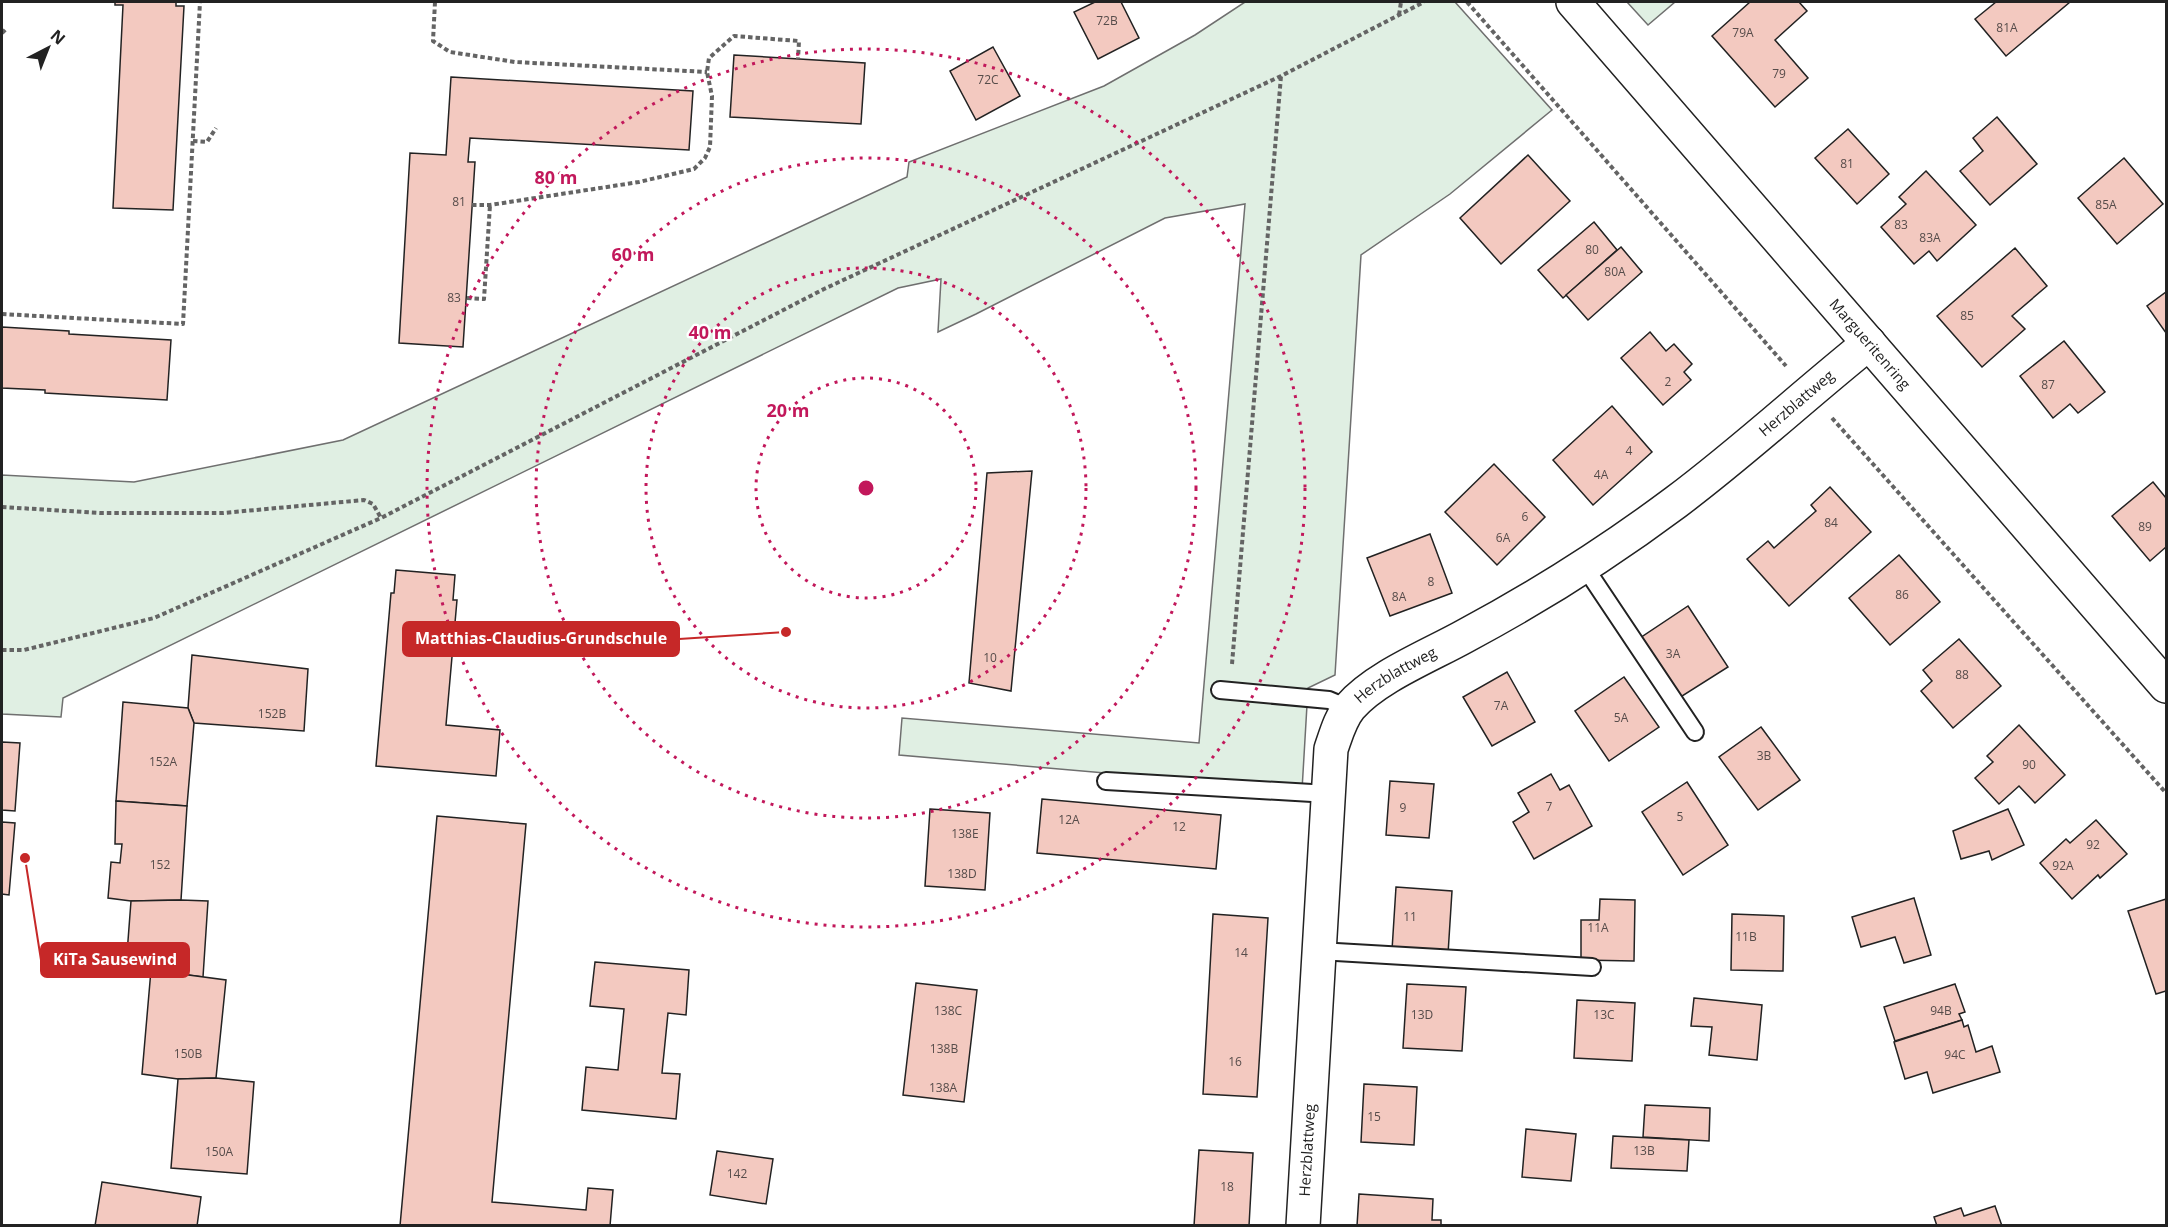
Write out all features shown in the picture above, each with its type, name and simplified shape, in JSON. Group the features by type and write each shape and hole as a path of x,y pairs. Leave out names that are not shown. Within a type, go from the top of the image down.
{"street":[{"name":"Margueritenring","path":"1573,2 2166,686"},
{"name":"Herzblattweg","path":"1303,1226 1331,749 1338,727 1348,708 1373,686 1480,628 1584,566 1685,494 1750,443 1869,343"}],"lane":[{"path":"1584,566 1695,732"},
{"path":"1225,691 1329,700 1348,708"},
{"path":"1106,781 1329,794"},
{"path":"1319,951 1592,967"}],"path":[{"path":"2,314 183,324 201,2"},
{"path":"435,2 433,41 450,52 515,62 707,72"},
{"path":"1398,16 1401,2"},
{"path":"2,650 24,650 154,618 381,518 824,289 1281,76 1424,2"},
{"path":"1467,2 1787,367"},
{"path":"2,33 7,28"},
{"path":"472,205 490,205 639,182 694,169 705,158 710,147 712,96 707,72 709,58 734,36 799,41 798,59"},
{"path":"1225,691 1281,76"},
{"path":"193,141 207,142 216,128"},
{"path":"467,298 484,299 490,205"},
{"path":"1830,416 2166,793"},
{"path":"2,507 101,513 223,513 364,500 373,504 381,518"}],"green space":[{"path":"1245,2 1455,2 1552,110 1450,194 1361,255 1335,675 1308,688 1302,790 899,755 902,718 1199,743 1245,204 1165,218 938,332 941,279 898,288 63,698 61,717 2,714 2,475 134,482 343,440 907,177 909,162 1104,86 1195,35"},
{"path":"1627,2 1675,2 1648,25"}],"building":[{"path":"115,2 176,2 176,6 184,6 173,210 113,208 123,5 115,5"},
{"path":"1095,2 1121,2 1139,38 1098,59 1074,12"},
{"path":"1750,2 1799,2 1807,11 1775,40 1808,78 1775,107 1712,36"},
{"path":"1996,2 2070,2 2006,56 1975,19"},
{"path":"993,47 1020,96 976,120 950,71"},
{"path":"734,55 865,63 861,124 730,117"},
{"path":"451,77 693,91 689,150 470,138 468,162 475,162 463,347 399,343 410,153 446,155"},
{"path":"1997,117 2037,164 1990,205 1960,171 1983,151 1973,138"},
{"path":"1848,129 1889,174 1857,204 1815,158"},
{"path":"1528,155 1570,201 1501,264 1460,218"},
{"path":"2124,158 2163,204 2117,244 2078,198"},
{"path":"1926,171 1976,225 1937,261 1929,251 1914,264 1881,227 1906,204 1899,197"},
{"path":"1594,222 1617,250 1563,298 1538,270"},
{"path":"1621,247 1642,272 1588,320 1566,295"},
{"path":"2015,248 2047,286 2012,316 2025,329 1982,367 1937,316"},
{"path":"2166,292 2166,333 2147,306"},
{"path":"2,327 69,331 69,334 171,340 167,400 45,393 45,390 2,388"},
{"path":"1650,332 1666,351 1674,344 1692,364 1684,372 1691,380 1663,405 1621,358"},
{"path":"2064,341 2105,392 2078,413 2070,404 2053,418 2020,376"},
{"path":"1612,406 1652,452 1593,505 1553,460"},
{"path":"1494,464 1545,517 1497,565 1445,512"},
{"path":"1032,471 1011,691 969,683 987,473"},
{"path":"2153,482 2166,498 2166,547 2150,561 2112,516"},
{"path":"1830,487 1871,532 1789,606 1747,559 1768,541 1774,548 1816,511 1811,505"},
{"path":"1430,534 1452,593 1390,616 1367,558"},
{"path":"1899,555 1940,602 1890,645 1849,598"},
{"path":"396,570 455,575 453,600 457,600 446,725 500,730 496,776 376,766 391,593 394,593"},
{"path":"1688,606 1728,667 1679,698 1640,638"},
{"path":"1959,639 2001,686 1953,728 1921,691 1932,681 1923,670"},
{"path":"192,655 308,669 304,731 194,723 188,708"},
{"path":"1507,672 1535,722 1492,746 1463,697"},
{"path":"1624,677 1659,727 1609,761 1575,711"},
{"path":"123,702 188,708 194,723 187,806 116,801"},
{"path":"2019,725 2065,775 2035,803 2019,786 1999,804 1975,778 1993,762 1987,756"},
{"path":"1761,727 1800,780 1758,810 1719,757"},
{"path":"2,742 20,743 15,811 2,810"},
{"path":"1551,774 1560,790 1569,785 1592,826 1534,859 1513,822 1529,812 1518,793"},
{"path":"1390,781 1434,784 1429,838 1386,835"},
{"path":"1687,782 1728,845 1683,875 1642,812"},
{"path":"1042,799 1221,815 1216,869 1037,853"},
{"path":"116,801 187,806 181,900 131,901 108,898 111,862 120,863 122,844 115,844"},
{"path":"930,809 990,813 985,890 925,886"},
{"path":"2008,809 2024,845 1992,860 1989,851 1961,859 1953,831"},
{"path":"437,816 526,824 492,1202 586,1210 588,1188 613,1190 610,1226 400,1226"},
{"path":"2096,820 2127,854 2100,878 2098,875 2072,899 2040,863 2066,839 2070,843"},
{"path":"2,822 15,823 9,895 2,894"},
{"path":"1396,887 1452,891 1448,954 1392,950"},
{"path":"1914,898 1931,955 1904,963 1895,937 1861,947 1852,917"},
{"path":"1600,899 1635,900 1634,961 1581,960 1581,920 1599,920"},
{"path":"2166,899 2166,991 2156,994 2128,911"},
{"path":"131,901 208,901 203,977 126,967"},
{"path":"1213,914 1268,918 1257,1097 1203,1094"},
{"path":"1732,914 1784,916 1783,971 1731,970"},
{"path":"595,962 689,970 686,1015 668,1013 662,1073 680,1074 676,1119 582,1110 586,1067 618,1070 624,1009 590,1006"},
{"path":"151,970 226,980 216,1078 178,1079 142,1074"},
{"path":"916,983 977,990 964,1102 903,1095"},
{"path":"1407,984 1466,987 1462,1051 1403,1048"},
{"path":"1955,984 1965,1012 1959,1014 1962,1020 1895,1041 1884,1007"},
{"path":"1694,998 1762,1005 1757,1060 1709,1055 1712,1027 1691,1026"},
{"path":"1577,1000 1635,1003 1632,1061 1574,1058"},
{"path":"1962,1020 1964,1027 1968,1025 1976,1052 1992,1046 2000,1072 1933,1093 1927,1072 1905,1079 1894,1042"},
{"path":"216,1078 254,1082 247,1174 171,1168 178,1079"},
{"path":"1364,1084 1417,1087 1414,1145 1361,1142"},
{"path":"1645,1105 1710,1108 1709,1141 1643,1137"},
{"path":"1526,1129 1576,1134 1571,1181 1522,1177"},
{"path":"1613,1136 1689,1140 1687,1171 1611,1168"},
{"path":"1199,1150 1253,1153 1249,1226 1194,1226"},
{"path":"717,1151 773,1159 766,1204 710,1195"},
{"path":"102,1182 201,1197 197,1226 95,1226"},
{"path":"1359,1194 1433,1199 1432,1220 1441,1220 1441,1226 1357,1226"},
{"path":"1995,1206 2002,1226 1937,1226 1934,1217 1961,1208 1964,1216"}],"place":[{"name":"Matthias-Claudius-Grundschule","path":"786,632"},
{"name":"KiTa Sausewind","path":"25,858"}]}
